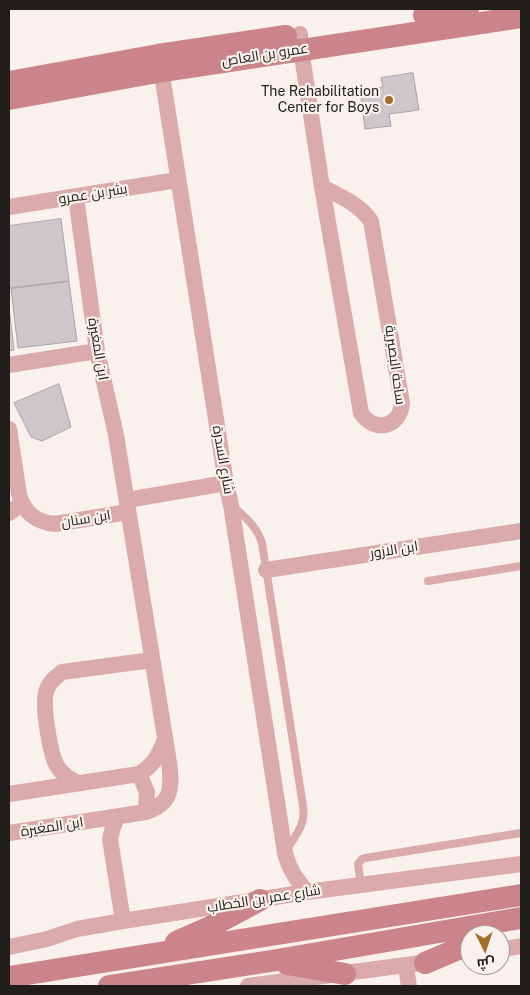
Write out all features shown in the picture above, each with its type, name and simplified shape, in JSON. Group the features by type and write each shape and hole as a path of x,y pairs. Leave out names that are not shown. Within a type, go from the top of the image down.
{"main road":[{"name":"عمرو بن العاص","path":"301,42 468,9"},
{"name":"عمرو بن العاص","path":"9,82 160,63 301,42 521,17"},
{"name":"عمرو بن العاص","path":"9,99 160,63"},
{"path":"9,977 521,895"},
{"path":"148,955 269,898"},
{"path":"109,986 272,961 521,918"},
{"path":"416,965 460,948"},
{"path":"272,961 344,974"}],"street":[{"name":"ساحة البصيرية","path":"301,42 322,186 361,413 368,422 373,424 389,424 400,413 402,403 373,228 371,221 361,208 322,186"},
{"name":"شارع السدرة","path":"160,63 226,483 232,505 286,859 286,877 269,898"},
{"name":"بشر بن عمرو","path":"9,207 178,180"},
{"name":"ابن المغيرة","path":"9,833 146,812 160,806 166,800 170,791 171,779 116,435 97,351 76,197"},
{"path":"9,365 97,351"},
{"name":"ابن سنان","path":"9,429 15,508 38,520 55,524 127,506"},
{"path":"127,506 226,483"},
{"name":"ابن الازور","path":"266,570 521,531"},
{"path":"77,783 66,776 57,766 52,753 44,702 46,690 52,680 62,672 152,660"},
{"path":"9,794 139,774 154,763 165,740"},
{"path":"139,774 147,792 146,812"},
{"name":"ابن المغيرة","path":"118,816 110,839 124,920"},
{"name":"ابن المغيرة","path":"95,820 110,839"},
{"name":"شارع السدرة","path":"286,859 294,877 306,892"},
{"name":"شارع عمر بن الخطاب","path":"9,947 47,939 77,929 124,920 306,892 521,864"},
{"path":"248,986 416,965 460,957"},
{"path":"409,986 416,965"}],"lane":[{"path":"232,505 256,528 262,543 304,812 301,829 286,859"},
{"path":"428,581 521,566"},
{"path":"361,885 358,864 365,858 521,833"}],"building":[{"name":"The Rehabilitation Center for Boys","path":"413,73 419,110 389,114 391,126 365,129 360,90 383,87 381,78"},
{"path":"61,219 69,281 9,288 9,226"},
{"path":"69,282 77,341 18,348 11,289"},
{"path":"9,307 14,350 9,351"},
{"path":"59,384 71,427 42,441 31,437 14,403"}],"place":[{"name":"The Rehabilitation Center for Boys","path":"389,100"}]}
